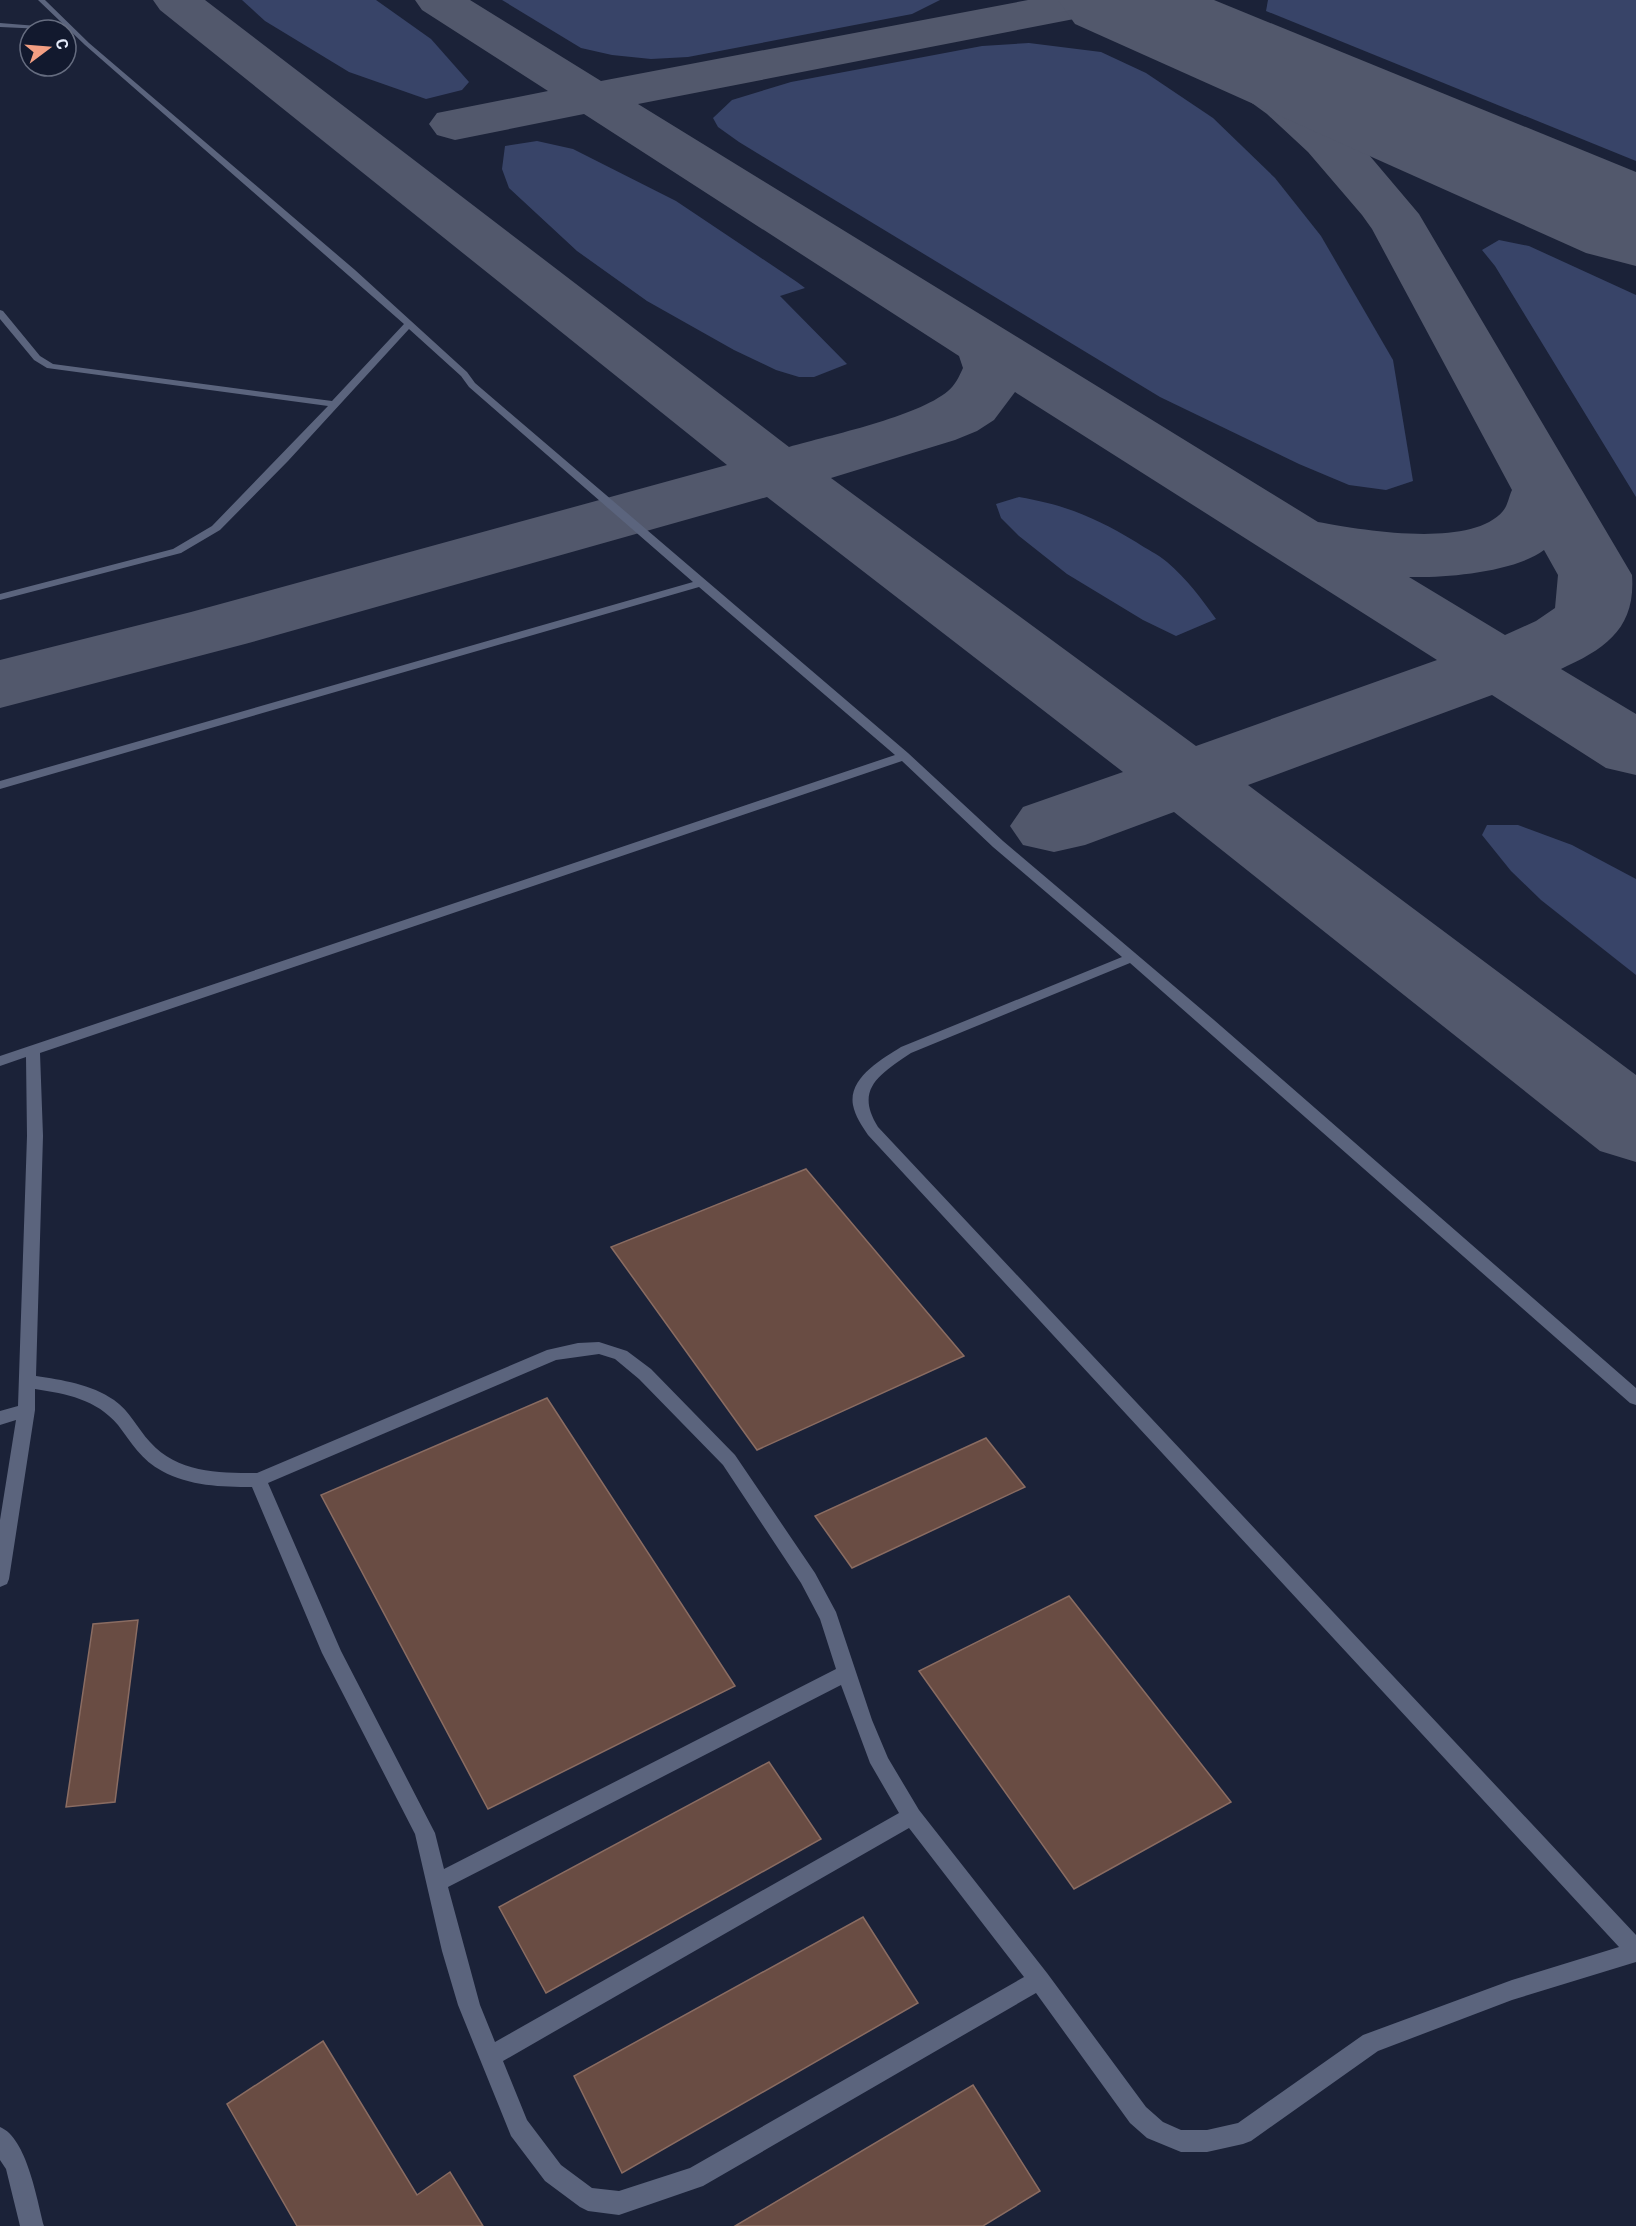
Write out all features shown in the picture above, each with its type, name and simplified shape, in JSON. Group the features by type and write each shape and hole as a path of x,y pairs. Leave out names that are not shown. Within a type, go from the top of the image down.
{"lane":[{"path":"41,0 54,18"},
{"path":"0,25 18,26"},
{"path":"78,39 409,324 464,374 472,385 904,756 998,844 1209,1023 1636,1398"},
{"path":"0,313 37,358 50,366 334,404"},
{"path":"0,597 177,551 216,528 234,512 409,324"},
{"path":"0,785 701,583"},
{"path":"0,1061 904,756"},
{"path":"28,1381 80,1391 105,1402 122,1416 155,1460 182,1473 207,1480 258,1480 554,1354 599,1348 621,1355 645,1374 729,1460 808,1578 829,1618 846,1673 880,1763 912,1816 1039,1980 1138,2115 1155,2130 1181,2141 1207,2141 1243,2133 1371,2043 1512,1990 1636,1951 873,1131 865,1118 860,1101 868,1081 880,1067 906,1050 1131,958"},
{"path":"0,1580 26,1410 28,1381 35,1136 33,1050"},
{"path":"0,1418 26,1410"},
{"path":"258,1480 332,1653 425,1833 469,2006 519,2128 553,2174 588,2199 619,2203 695,2178 1039,1980"},
{"path":"438,1882 846,1673"},
{"path":"489,2057 912,1816"},
{"path":"0,2139 16,2165 32,2226"}],"shaded area":[{"path":"242,0 376,0 431,39 469,82 462,90 426,99 349,72 265,21"},
{"path":"502,0 940,0 912,14 688,57 651,59 612,55 581,48"},
{"path":"1268,0 1636,0 1636,161 1266,11"},
{"path":"1029,43 1101,52 1146,73 1213,118 1275,178 1321,236 1393,360 1413,481 1386,490 1349,485 1299,464 1160,397 739,142 718,127 713,118 732,100 791,82 982,46"},
{"path":"537,141 573,149 676,201 797,282 805,288 780,296 847,364 814,377 799,377 776,370 734,350 647,301 577,251 509,188 502,169 505,146"},
{"path":"1499,240 1529,246 1636,295 1636,497 1495,266 1482,250"},
{"path":"1019,497 1051,504 1080,514 1107,526 1156,554 1187,582 1216,619 1176,636 1143,620 1067,574 1019,536 1001,518 996,504"},
{"path":"1487,825 1518,825 1572,845 1636,879 1636,975 1541,900 1511,871 1482,835"}],"building":[{"path":"806,1169 964,1356 757,1450 611,1247"},
{"path":"547,1398 735,1686 488,1809 321,1495"},
{"path":"986,1438 1025,1487 852,1568 815,1516"},
{"path":"1069,1596 1231,1802 1074,1889 919,1671"},
{"path":"138,1620 115,1802 66,1807 93,1624"},
{"path":"769,1762 821,1839 546,1993 499,1907"},
{"path":"863,1917 918,2003 622,2173 574,2076"},
{"path":"323,2041 417,2195 450,2172 483,2226 297,2226 227,2104"},
{"path":"973,2085 1040,2191 983,2226 735,2226"}],"taxiway":[{"path":"176,0 778,472"},
{"path":"438,0 593,98"},
{"path":"593,98 1100,0"},
{"path":"1167,0 1167,14 1181,31 1263,86 1306,121 1364,182 1399,226 1595,575 1593,610 1581,626 1554,642 1499,665"},
{"path":"455,124 593,98"},
{"path":"593,98 982,343"},
{"path":"979,339 982,343"},
{"path":"778,472 931,426 962,412 978,399 995,368 991,356 982,343"},
{"path":"982,343 1499,665"},
{"path":"0,684 218,628 663,506 778,472"},
{"path":"778,472 1185,779"},
{"path":"1315,543 1411,555 1450,554 1486,549 1516,537 1537,518 1546,491"},
{"path":"1185,779 1499,665"},
{"path":"1499,665 1636,750"},
{"path":"1054,826 1185,779"},
{"path":"1185,779 1636,1127"}],"runway":[{"path":"1115,0 1636,223"}]}
